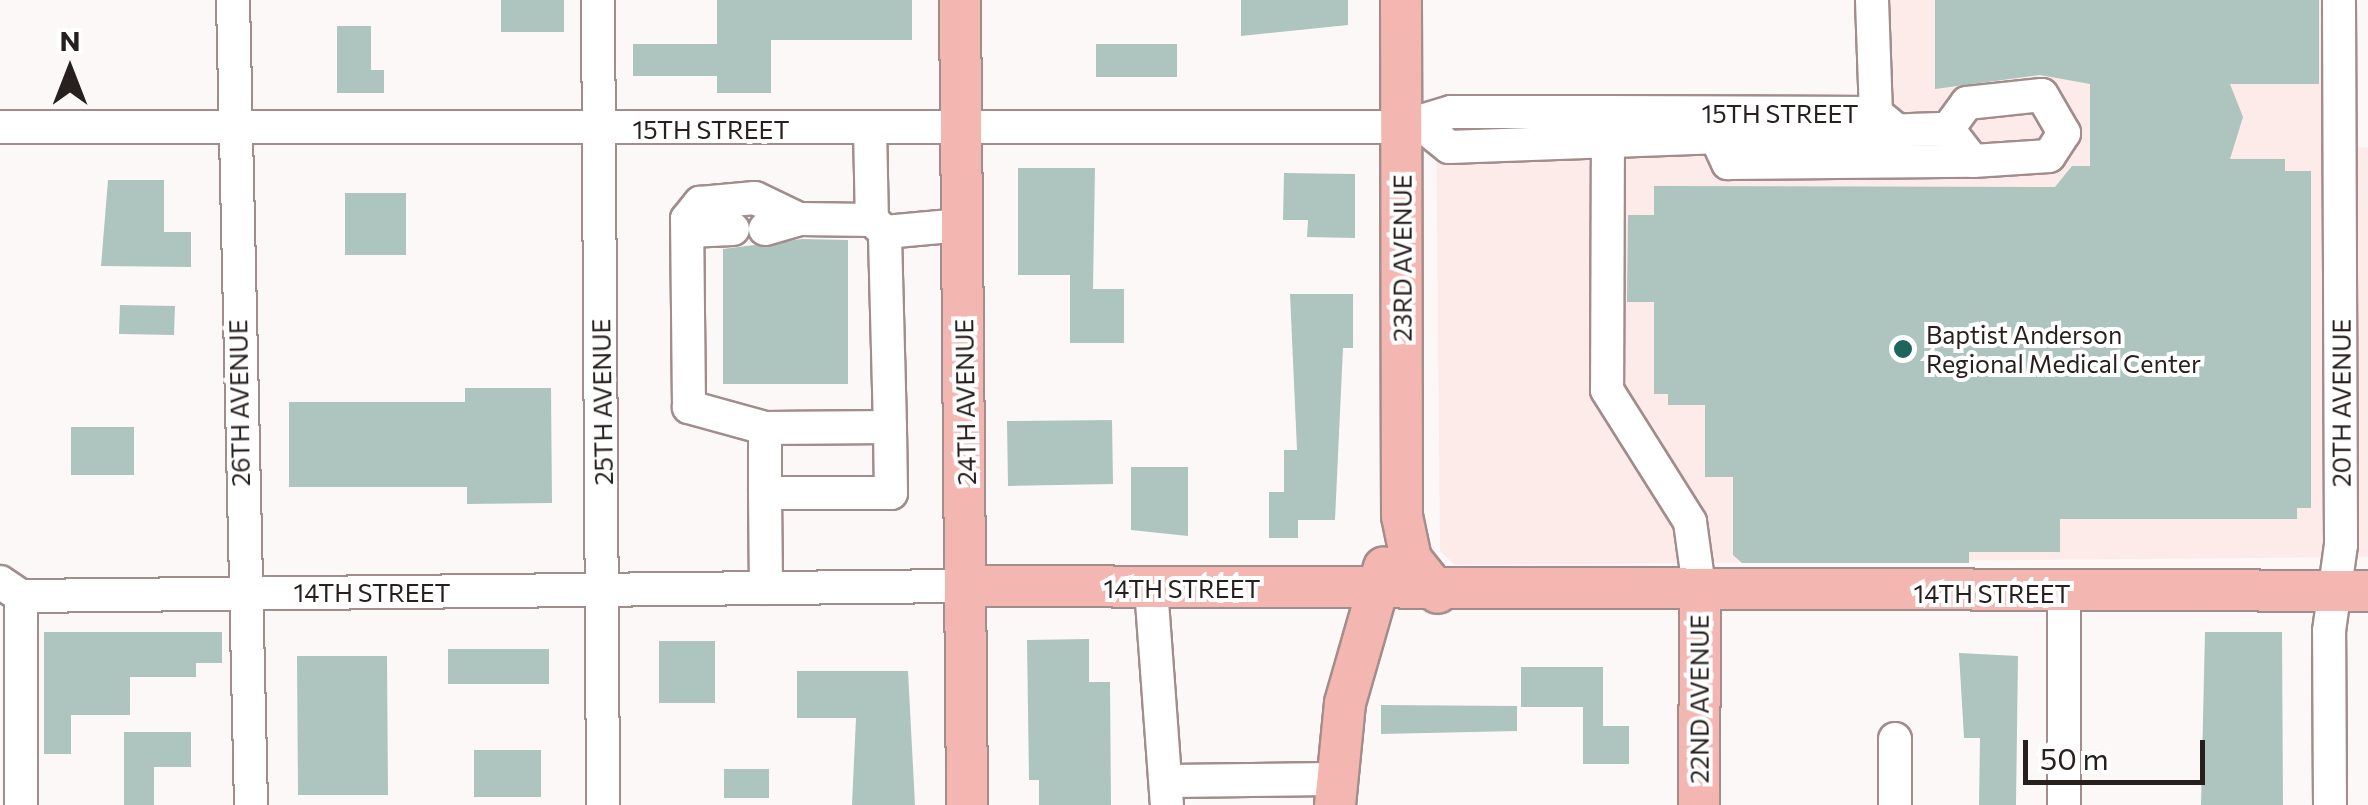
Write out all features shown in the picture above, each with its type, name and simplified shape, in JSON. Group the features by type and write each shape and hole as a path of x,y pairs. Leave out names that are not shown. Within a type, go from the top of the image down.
{"main road":[{"name":"24TH AVENUE","path":"960,0 967,805"},
{"name":"23RD AVENUE","path":"1402,0 1412,126 1402,516 1411,558 1438,593"},
{"name":"23RD AVENUE","path":"1336,792 1345,702 1402,516"},
{"name":"14TH STREET","path":"967,586 1700,594 2351,591"},
{"name":"22ND AVENUE","path":"1699,805 1700,594"}],"street":[{"name":"26TH AVENUE","path":"233,0 251,805"},
{"name":"25TH AVENUE","path":"598,0 603,805"},
{"path":"1872,0 1885,120 1948,129 1973,161"},
{"name":"20TH AVENUE","path":"2330,805 2351,591 2354,123 2340,0"},
{"path":"1718,142 1728,163 1973,161 2050,156 2064,133 2056,105 2042,95 1967,102 1948,129"},
{"name":"15TH STREET","path":"0,127 1412,126 1449,147 1608,128 1885,120"},
{"name":"15TH STREET","path":"1608,128 1718,142 1885,120"},
{"path":"765,493 891,494 870,128"},
{"path":"1608,128 1607,390 1690,522 1700,594"},
{"path":"799,219 772,201 700,203 688,231 689,408 765,428 890,428"},
{"path":"688,231 749,229 799,219 878,226 962,225"},
{"path":"765,428 766,588"},
{"name":"14TH STREET","path":"10,589 246,593 967,586"},
{"path":"1151,588 1166,793 1336,792"},
{"path":"10,589 21,805"},
{"path":"2064,592 2064,805"},
{"path":"1895,739 1895,805"}],"shaded area":[{"name":"Baptist Anderson Regional Medical Center","path":"1886,0 2324,0 2326,148 2368,147 2368,557 1455,565 1440,551 1436,112 1886,107"}],"building":[{"path":"501,0 564,0 564,32 501,32"},
{"path":"717,0 912,0 912,40 771,40 771,93 717,93 717,76 633,76 633,44 717,44"},
{"path":"1241,0 1348,0 1348,25 1241,36"},
{"path":"1935,0 2319,0 2319,84 2230,84 2243,117 2230,159 2285,159 2285,171 2311,171 2311,508 2297,508 2297,519 2060,519 2060,552 1969,552 1969,563 1742,563 1733,555 1733,477 1705,477 1705,405 1668,405 1668,394 1654,394 1654,302 1627,302 1628,215 1654,215 1654,186 2055,187 2072,166 2090,166 2090,84 2040,75 1935,89"},
{"path":"337,26 371,26 371,70 384,70 384,93 337,93"},
{"path":"1096,44 1177,44 1177,77 1096,77"},
{"path":"1018,168 1095,168 1093,289 1124,289 1124,343 1070,343 1070,275 1018,275"},
{"path":"1284,173 1355,174 1355,238 1307,237 1308,220 1283,220"},
{"path":"108,180 164,180 164,232 191,232 191,267 101,266"},
{"path":"345,193 406,193 406,255 345,255"},
{"path":"802,239 848,240 848,384 723,384 723,249"},
{"path":"1290,294 1353,294 1353,348 1343,348 1335,520 1298,520 1298,538 1269,538 1269,492 1284,492 1284,450 1297,450"},
{"path":"120,305 175,306 174,335 119,334"},
{"path":"465,388 551,388 552,503 467,504 467,487 289,487 289,402 465,402"},
{"path":"1112,420 1113,484 1008,486 1007,421"},
{"path":"71,427 134,427 134,475 71,475"},
{"path":"1131,467 1188,467 1188,536 1131,530"},
{"path":"44,632 222,632 222,663 196,663 196,677 130,677 130,715 71,715 71,754 44,754"},
{"path":"2205,632 2282,632 2283,805 2201,805"},
{"path":"1089,639 1089,682 1110,682 1111,805 1039,805 1039,780 1029,780 1027,640"},
{"path":"659,641 715,641 715,703 659,703"},
{"path":"448,649 549,649 549,684 448,684"},
{"path":"1959,653 2018,656 2016,805 1979,805 1980,738 1964,738"},
{"path":"297,656 387,656 388,795 298,795"},
{"path":"1521,667 1603,667 1603,726 1629,726 1629,764 1583,764 1583,707 1521,707"},
{"path":"797,671 908,671 915,805 852,805 856,718 797,718"},
{"path":"1381,705 1517,706 1517,731 1381,734"},
{"path":"124,732 191,732 191,767 154,767 154,805 124,805"},
{"path":"474,750 541,750 541,797 474,797"},
{"path":"724,769 769,769 769,798 724,798"}],"place":[{"name":"Baptist Anderson Regional Medical Center","path":"1903,349"}]}
